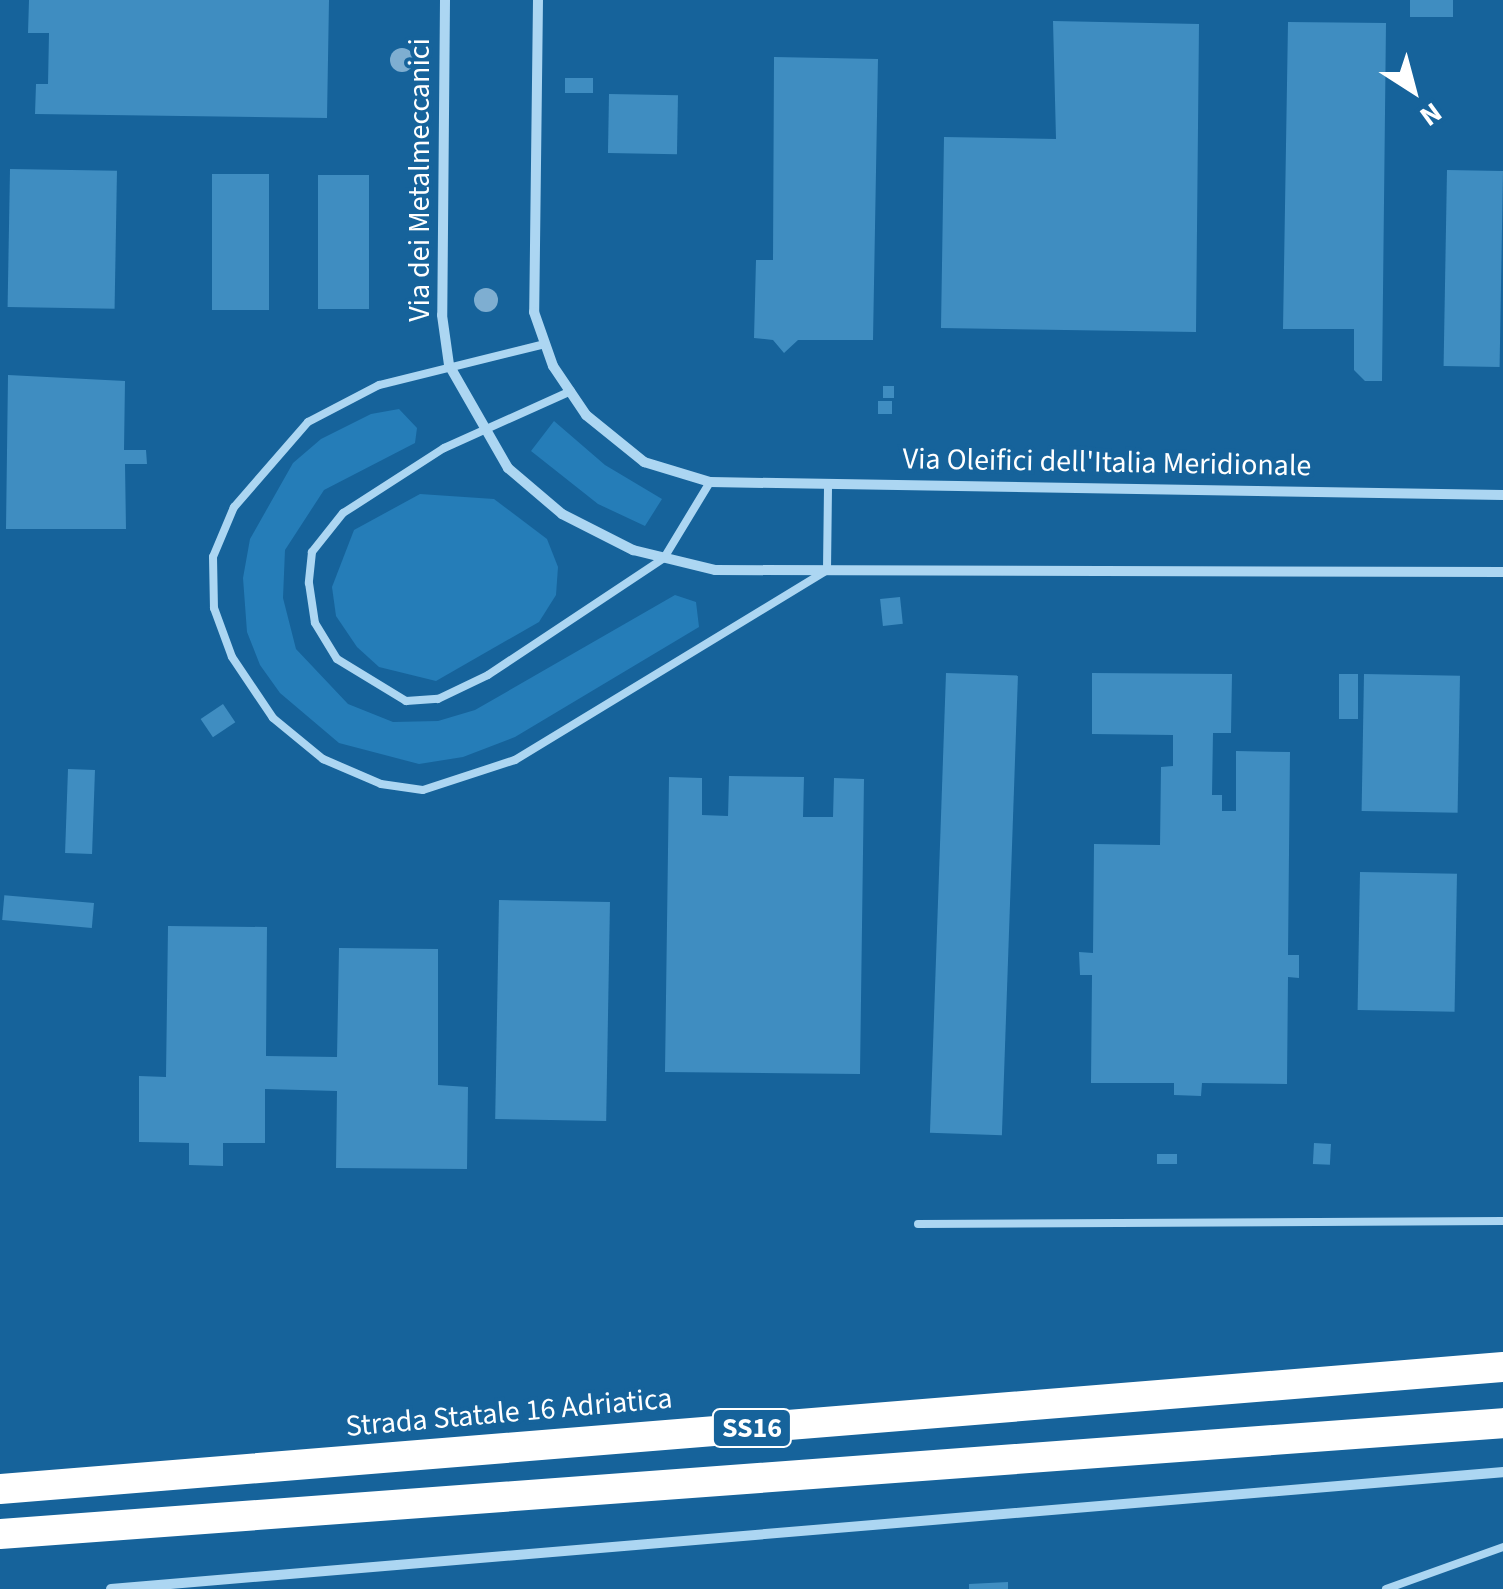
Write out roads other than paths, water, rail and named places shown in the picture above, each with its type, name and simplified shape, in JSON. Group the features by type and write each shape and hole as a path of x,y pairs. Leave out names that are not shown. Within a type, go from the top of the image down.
{"highway":[{"name":"Strada Statale 16 Adriatica","path":"0,1489 1503,1368"},
{"name":"SS16","path":"0,1534 1503,1422"}],"street":[{"name":"Via dei Metalmeccanici","path":"444,0 442,315 449,364 485,435 508,468 562,514 632,550 715,570 827,570"},
{"path":"538,0 534,312 545,344 586,415 644,462 710,482"},
{"name":"Via Oleifici dell'Italia Meridionale","path":"710,482 1503,496"},
{"path":"827,570 1503,572"},
{"path":"111,1589 1503,1472"}],"lane":[{"path":"545,344 449,364 379,385 308,422 234,507 213,558 214,608 232,657 273,718 323,759 381,784 423,790 470,778 514,760 827,570 828,483"},
{"path":"571,391 485,435 444,448 388,480 343,513 312,552 316,623 337,659 372,685 406,701 438,700 488,675 664,558 710,482"},
{"path":"918,1224 1503,1221"},
{"path":"1386,1589 1503,1547"}]}
